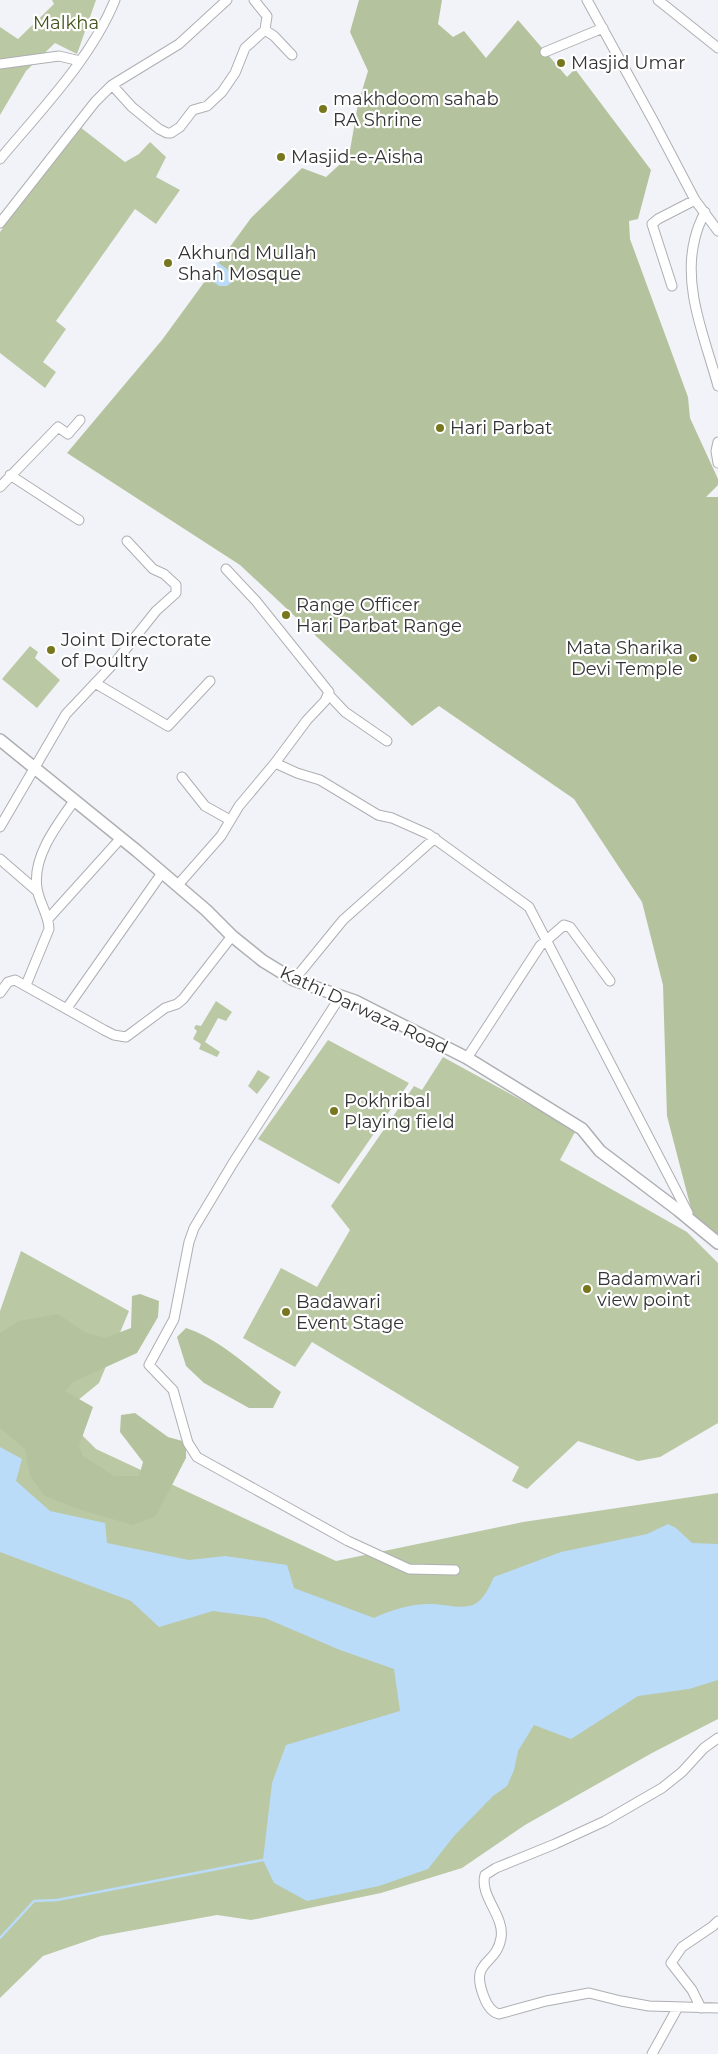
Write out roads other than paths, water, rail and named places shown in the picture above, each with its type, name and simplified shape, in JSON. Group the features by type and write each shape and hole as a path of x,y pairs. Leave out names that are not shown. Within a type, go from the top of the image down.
{"street":[{"path":"0,159 80,61 103,26 115,0"},
{"path":"0,223 95,102 112,85 179,44 227,0"},
{"path":"112,85 132,107 159,130 172,133 180,127 193,110 207,106 222,92 236,73 245,48 265,30 267,16 254,0"},
{"path":"587,0 695,200 718,232"},
{"path":"658,0 718,48"},
{"path":"545,52 603,28"},
{"path":"265,30 292,54"},
{"path":"0,64 59,56 80,61"},
{"path":"672,286 652,224 695,200"},
{"path":"704,212 695,237 691,280 695,306 718,386"},
{"path":"0,487 58,427 68,434 80,420"},
{"path":"718,442 716,451 718,463"},
{"path":"10,475 79,520"},
{"path":"0,827 36,768 58,726 95,682 117,660 147,622 177,590 176,585 164,574 152,569 127,541"},
{"path":"226,569 268,615 328,689 329,695 345,712 387,741"},
{"path":"95,682 168,726 210,681"},
{"path":"177,886 221,836 230,820 307,720 329,695"},
{"name":"Kathi Darwaza Road","path":"0,740 162,873 206,910 232,936 263,961 294,980 355,1001 467,1058 582,1129 600,1151 718,1243"},
{"path":"275,763 297,773 320,780 382,816 408,824 435,838 529,907 688,1213"},
{"path":"182,777 205,806 230,820"},
{"path":"26,985 49,929 48,918 37,891 36,880 44,852 74,800"},
{"path":"48,918 120,838"},
{"path":"294,980 343,920 435,838"},
{"path":"0,859 37,891"},
{"path":"67,1008 162,873"},
{"path":"467,1058 540,946 564,925 567,925 610,981"},
{"path":"0,993 12,979 26,985 104,1030 126,1038 165,1008 183,999 232,936"},
{"path":"340,997 233,1163 194,1228 189,1242 174,1319 148,1365 173,1390 188,1443 197,1457 348,1542 409,1570 455,1570"},
{"path":"718,1738 704,1748 682,1772 662,1788 605,1821 496,1868 484,1876 484,1886 501,1924 502,1932 498,1948 479,1972 479,1984 485,2000 490,2009 496,2014 505,2014 546,2001 589,1992 630,2002 678,2008 718,2008"},
{"path":"701,2008 692,1990 671,1963 682,1947 713,1926 718,1920"},
{"path":"652,2054 678,2008"}],"water":[{"path":"217,262 227,269 232,277 231,283 227,286 219,286 206,276"},
{"path":"0,1447 22,1459 16,1481 50,1511 105,1523 107,1543 189,1560 225,1556 287,1565 294,1588 374,1618 396,1609 419,1604 459,1607 473,1605 483,1597 494,1577 561,1552 647,1534 668,1524 676,1528 692,1543 718,1544 718,1680 689,1689 638,1696 571,1739 534,1725 518,1751 514,1770 507,1786 493,1796 454,1836 428,1869 379,1886 307,1901 274,1883 263,1860 272,1783 286,1745 400,1711 394,1669 340,1650 265,1618 213,1611 159,1627 131,1601 0,1552"}],"waterway":[{"path":"0,1938 34,1901 57,1900 263,1860"}],"place":[{"name":"Masjid Umar","path":"561,63"},
{"name":"makhdoom sahab RA Shrine","path":"323,109"},
{"name":"Masjid-e-Aisha","path":"281,157"},
{"name":"Akhund Mullah Shah Mosque","path":"168,263"},
{"name":"Hari Parbat","path":"440,428"},
{"name":"Range Officer Hari Parbat Range","path":"286,615"},
{"name":"Joint Directorate of Poultry","path":"51,650"},
{"name":"Mata Sharika Devi Temple","path":"693,658"},
{"name":"Pokhribal Playing field","path":"334,1111"},
{"name":"Badamwari view point","path":"587,1289"},
{"name":"Badawari Event Stage","path":"286,1312"}],"park label":[{"name":"Malkha","path":"66,23"}]}
